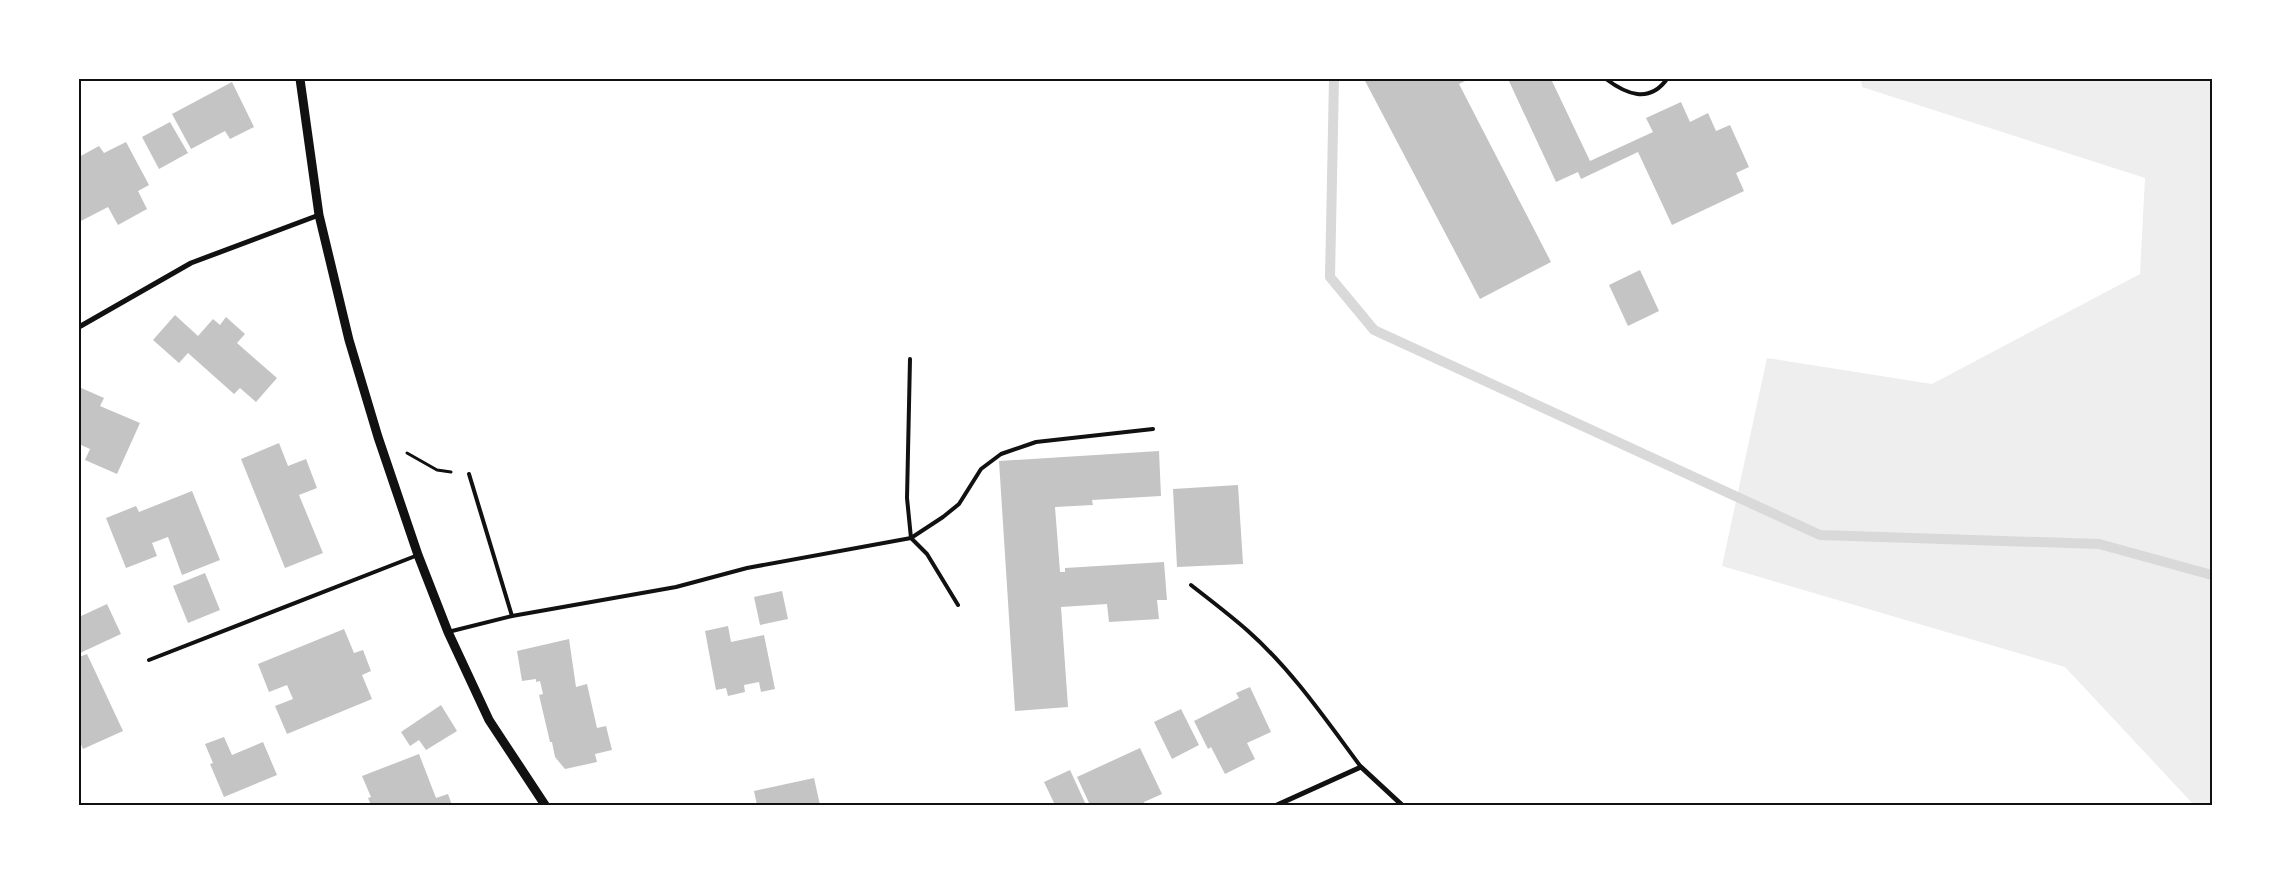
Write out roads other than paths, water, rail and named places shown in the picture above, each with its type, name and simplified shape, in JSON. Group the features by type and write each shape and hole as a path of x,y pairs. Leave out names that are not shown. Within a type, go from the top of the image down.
{"street":[{"path":"300,79 319,215 348,340 378,437 418,555 448,632 489,720 545,805"},
{"path":"79,327 190,263 319,215"},
{"path":"1278,805 1361,767 1402,805"}],"lane":[{"path":"1606,79 1627,93 1641,94 1653,91 1667,79"},
{"path":"910,359 907,498 911,538 927,554 958,605"},
{"path":"448,632 512,616 676,587 747,568 911,538 959,504 981,470 1001,454 1036,442 1153,429"},
{"path":"469,474 512,616"},
{"path":"150,660 418,555"},
{"path":"1191,585 1249,632 1284,668 1361,767"}],"waterway":[{"path":"1334,79 1330,277 1374,330 1820,535 2099,544 2212,575"}]}
